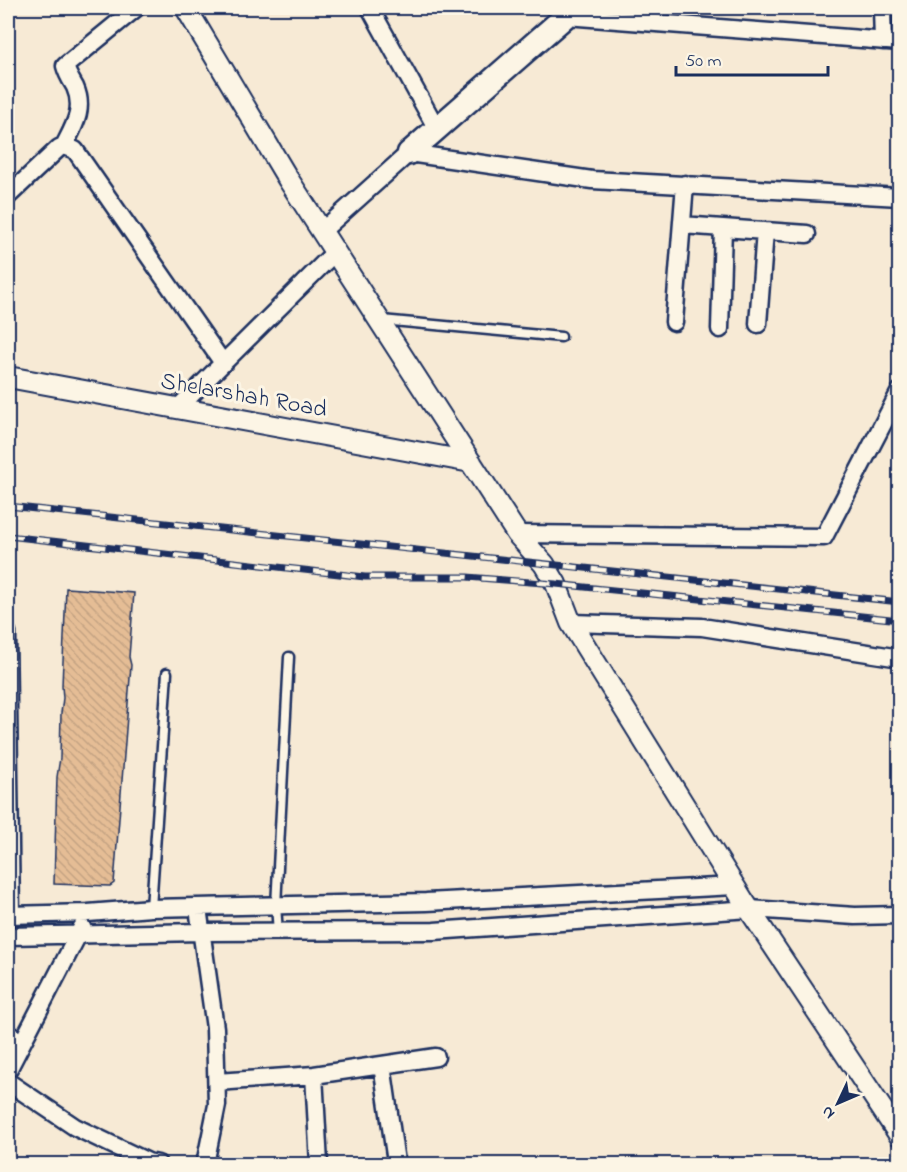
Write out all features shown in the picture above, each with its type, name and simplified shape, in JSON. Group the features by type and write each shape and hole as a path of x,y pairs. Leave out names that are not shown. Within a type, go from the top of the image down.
{"main road":[{"path":"409,153 571,12"}],"street":[{"path":"8,196 64,146 80,110 80,99 65,66 136,8"},
{"path":"186,8 282,169 335,252 517,534 544,564 556,584 571,623 735,886 834,1040 900,1136"},
{"path":"370,8 436,129"},
{"path":"571,12 891,41 882,8"},
{"path":"64,146 75,150 223,363"},
{"path":"322,231 409,153 592,180 900,197"},
{"path":"674,322 685,184"},
{"path":"682,225 807,234"},
{"path":"720,329 723,228"},
{"path":"758,324 765,231"},
{"path":"178,408 335,252"},
{"name":"Shelarshah Road","path":"8,377 471,462"},
{"path":"517,534 824,537 900,391"},
{"path":"571,623 702,627 900,658"},
{"path":"11,915 151,908 426,902 735,886"},
{"path":"198,908 215,1028 217,1082 217,1105 205,1164"},
{"path":"8,1070 15,1038 78,936 88,912"},
{"path":"8,936 434,931 753,913 900,915"},
{"path":"217,1082 314,1075 436,1057"},
{"path":"382,1065 396,1162"},
{"path":"314,1075 319,1164"},
{"path":"8,1082 75,1127 148,1162 158,1164"}],"lane":[{"path":"379,320 561,336"},
{"path":"11,631 11,915"},
{"path":"278,932 276,906 289,657"},
{"path":"151,908 167,673"}],"building":[{"path":"66,588 134,593 129,657 131,665 114,883 110,886 54,884"}],"railway":[{"path":"8,506 900,602"},
{"path":"8,536 365,577 467,577 556,584 900,620"}]}
